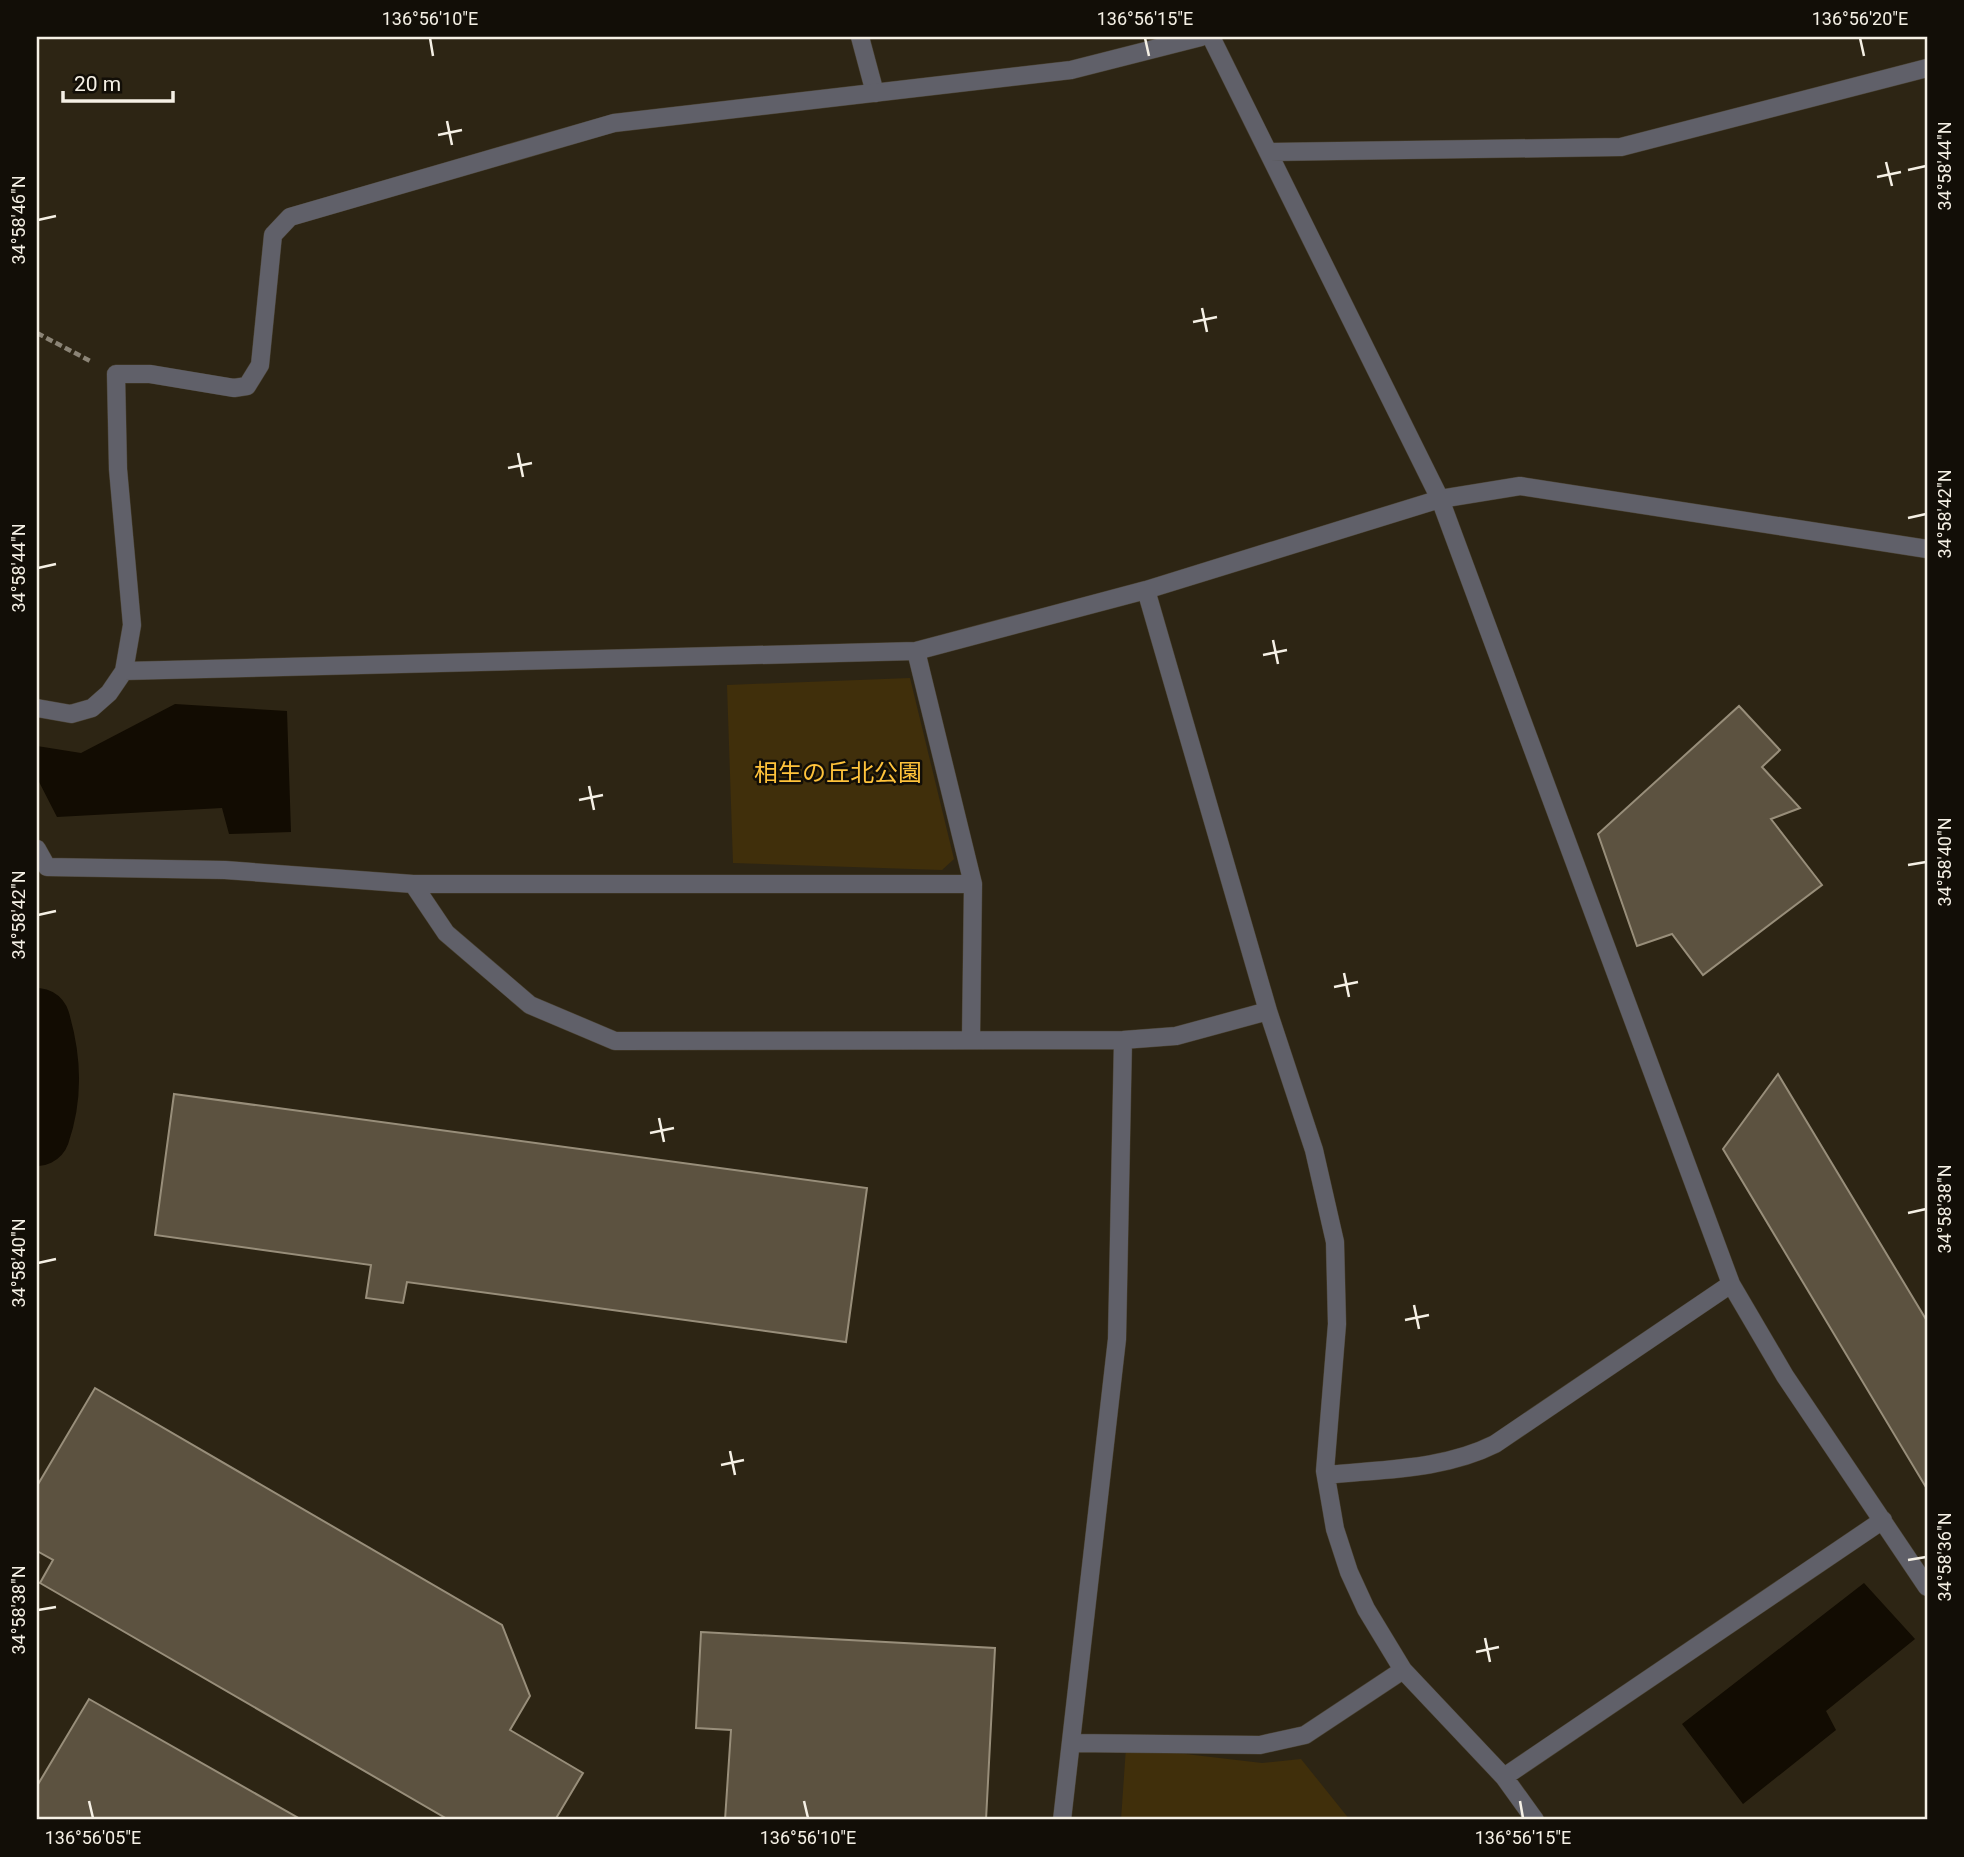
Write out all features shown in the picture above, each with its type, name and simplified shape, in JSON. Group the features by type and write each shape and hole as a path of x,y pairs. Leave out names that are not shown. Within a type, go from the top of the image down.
{"street":[{"path":"860,37 875,93"},
{"path":"37,708 71,714 92,708 109,693 124,671 132,625 118,469 117,374 150,374 234,388 247,386 260,365 273,235 290,217 614,123 1071,70 1201,37"},
{"path":"1211,37 1440,499 1731,1284 1784,1376 1927,1587"},
{"path":"1269,152 1621,147 1927,68"},
{"path":"124,671 916,651 1146,590 1440,499 1520,486 1927,549"},
{"path":"1146,590 1268,1011 1314,1150 1335,1242 1337,1324 1326,1443 1326,1475 1335,1529 1349,1572 1366,1609 1403,1670 1504,1777 1535,1820"},
{"path":"916,651 973,884 971,1039"},
{"path":"37,849 47,867 225,870 413,884 973,884"},
{"path":"413,884 446,933 530,1005 615,1041 1123,1040 1176,1036 1268,1011"},
{"path":"1062,1820 1117,1339 1123,1040"},
{"path":"1326,1475 1427,1465 1475,1454 1495,1444 1731,1284"},
{"path":"1504,1777 1883,1520"},
{"path":"1071,1743 1261,1745 1305,1735 1403,1670"}],"path":[{"path":"37,333 117,374"}],"green space":[{"name":"相生の丘北公園","path":"910,678 954,859 942,870 733,863 727,685"},
{"path":"1126,1747 1262,1763 1301,1759 1350,1820 1121,1820"}],"shaded area":[{"path":"175,704 287,711 291,832 229,834 222,808 57,817 37,778 37,746 81,753"},
{"path":"1864,1583 1915,1639 1826,1711 1836,1730 1743,1804 1682,1724"}],"building":[{"path":"1739,706 1780,750 1762,767 1800,808 1771,819 1822,885 1703,975 1672,934 1637,946 1598,834"},
{"path":"1778,1074 1927,1321 1927,1489 1723,1149"},
{"path":"174,1094 867,1188 846,1342 407,1282 403,1303 366,1298 371,1265 155,1235"},
{"path":"95,1388 502,1625 530,1696 510,1730 583,1773 555,1820 449,1820 40,1583 53,1560 37,1551 37,1486"},
{"path":"701,1632 995,1648 986,1820 725,1820 731,1730 696,1728"},
{"path":"89,1699 302,1820 37,1820 37,1786"}],"waterway":[{"path":"37,1021 46,1077 44,1105 37,1133"}]}
